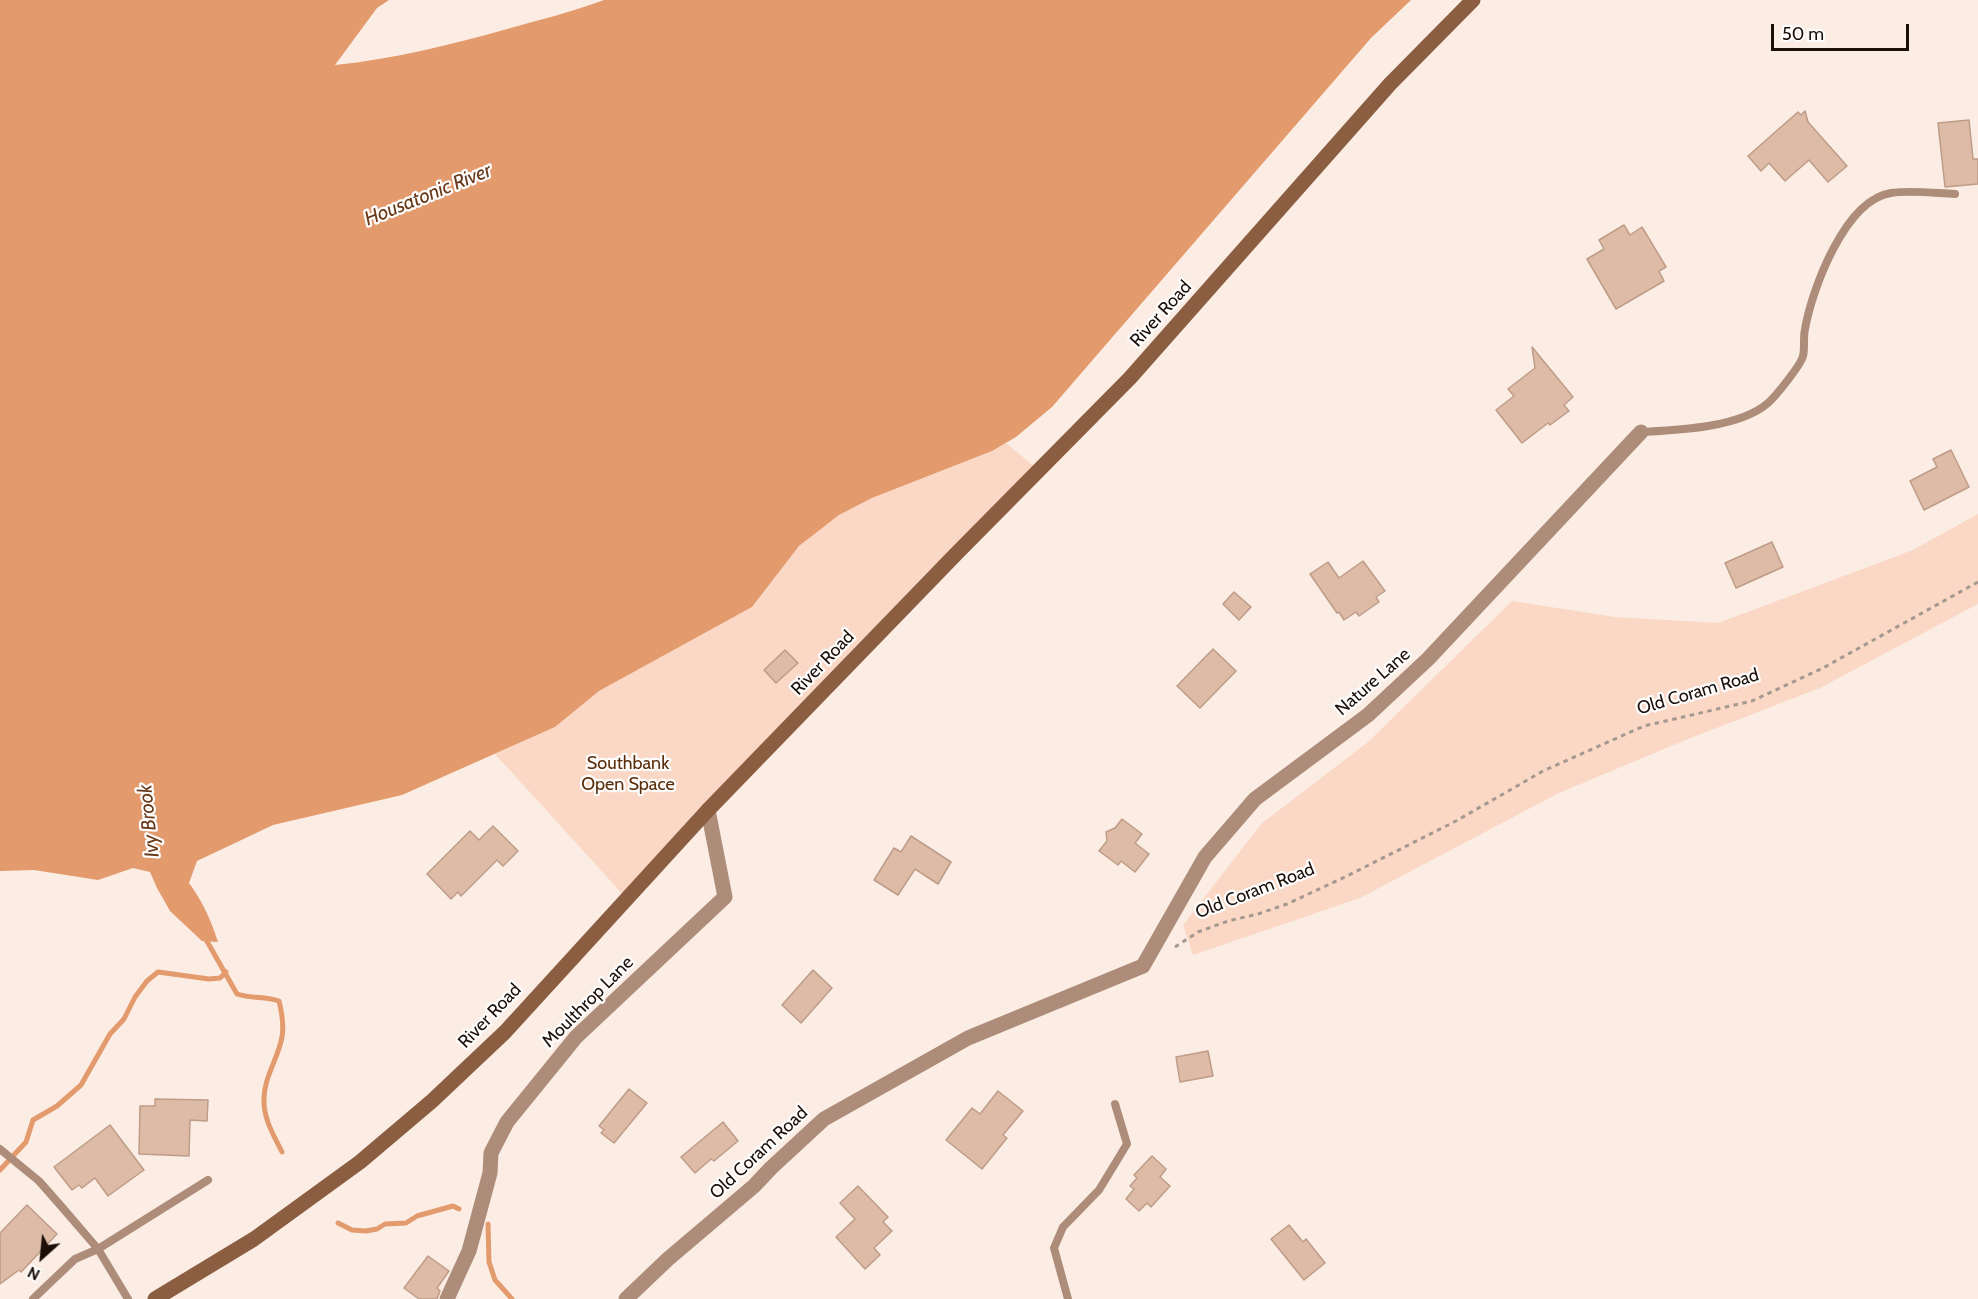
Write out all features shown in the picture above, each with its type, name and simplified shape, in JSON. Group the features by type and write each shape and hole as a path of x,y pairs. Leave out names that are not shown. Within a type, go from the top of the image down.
{"main road":[{"name":"River Road","path":"155,1299 245,1245 360,1162 432,1101 505,1032 708,810 1130,378 1390,84 1473,0"}],"street":[{"name":"Nature Lane","path":"1143,966 1206,857 1255,799 1368,715 1428,659 1641,432"},
{"name":"Moulthrop Lane","path":"447,1299 469,1251 490,1173 491,1153 507,1122 576,1037 725,897 708,810"},
{"name":"Old Coram Road","path":"626,1299 668,1259 754,1186 824,1119 969,1038 1143,966"}],"lane":[{"path":"1641,432 1684,429 1734,421 1767,404 1784,386 1803,358 1805,330 1818,285 1834,246 1853,218 1872,200 1890,193 1955,194"},
{"path":"1068,1299 1054,1248 1063,1227 1099,1190 1127,1144 1115,1104"},
{"path":"2,1150 39,1181 98,1249 128,1299"},
{"path":"33,1299 75,1259 98,1249 208,1180"}],"path":[{"name":"Old Coram Road","path":"1171,949 1198,932 1277,907 1345,877 1456,821 1543,771 1644,726 1752,701 1823,668 1978,582"}],"green space":[{"name":"Southbank Open Space","path":"1006,443 1037,469 627,899 495,754 555,727 599,691 752,607 799,546 839,515 872,498 992,451"},
{"path":"1978,514 1978,604 1820,688 1688,739 1559,793 1360,898 1193,955 1183,925 1261,824 1368,742 1512,601 1615,617 1718,623 1913,550"}],"water":[{"name":"Housatonic River","path":"0,0 389,0 377,8 335,65 443,46 556,16 604,0 1411,0 1371,38 1052,407 1016,437 992,451 872,498 839,515 799,546 752,607 599,691 555,727 402,795 273,825 197,861 189,883 206,911 218,942 202,941 170,911 150,872 133,868 98,880 34,870 0,871"}],"building":[{"path":"1805,111 1808,122 1847,166 1828,182 1809,160 1785,181 1769,163 1761,171 1748,156 1798,112 1801,115"},
{"path":"1969,120 1973,159 1978,159 1978,184 1945,187 1938,123"},
{"path":"1624,225 1630,235 1642,227 1666,267 1659,271 1664,281 1616,309 1587,259 1604,249 1599,240"},
{"path":"1532,347 1573,397 1564,405 1569,411 1550,425 1548,423 1522,443 1496,410 1514,396 1508,389 1535,368"},
{"path":"1951,450 1969,487 1924,510 1910,481 1937,467 1933,459"},
{"path":"1772,542 1783,567 1736,588 1725,563"},
{"path":"1363,561 1385,591 1376,597 1379,602 1359,616 1356,612 1344,620 1310,574 1328,562 1339,578"},
{"path":"1234,592 1251,607 1239,620 1223,604"},
{"path":"1213,649 1236,671 1200,708 1177,686"},
{"path":"785,650 798,663 776,683 764,670"},
{"path":"1122,819 1142,834 1135,843 1149,854 1135,872 1121,861 1118,865 1099,851 1107,841 1106,832 1115,828"},
{"path":"493,826 518,851 503,866 497,860 461,896 458,892 451,899 427,874 470,831 479,840"},
{"path":"911,836 951,862 938,884 915,869 898,895 874,880 894,848 901,852"},
{"path":"813,970 832,988 801,1023 782,1005"},
{"path":"1208,1051 1213,1076 1180,1082 1176,1057"},
{"path":"629,1089 647,1103 614,1143 601,1133 604,1130 599,1126"},
{"path":"998,1091 1023,1111 1003,1135 1007,1138 982,1169 946,1140 972,1108 980,1114"},
{"path":"155,1099 208,1100 207,1121 190,1120 189,1156 139,1154 140,1106 155,1106"},
{"path":"723,1122 738,1141 695,1173 681,1157"},
{"path":"110,1125 144,1170 108,1196 95,1178 82,1188 79,1185 72,1190 54,1167"},
{"path":"1152,1156 1166,1169 1160,1177 1170,1186 1151,1207 1147,1203 1139,1211 1126,1199 1134,1189 1130,1186 1137,1178 1134,1175"},
{"path":"858,1186 888,1217 883,1222 892,1231 874,1248 880,1255 865,1269 836,1237 855,1219 840,1203"},
{"path":"27,1205 57,1234 21,1272 19,1270 0,1284 0,1233"},
{"path":"1289,1225 1303,1242 1306,1239 1325,1263 1304,1280 1271,1239"},
{"path":"428,1256 449,1271 437,1288 440,1291 437,1299 419,1299 404,1288"}],"waterway":[{"path":"204,936 237,994 279,1001 282,1037 266,1083 264,1106 267,1120 282,1152"},
{"name":"Ivy Brook","path":"0,1170 26,1142 33,1120 57,1106 81,1085 110,1034 124,1019 135,997 147,981 158,972 209,979 220,978 226,972"},
{"path":"338,1223 352,1230 366,1231 377,1229 385,1224 406,1223 417,1216 453,1206 459,1209"},
{"path":"488,1224 489,1262 495,1280 512,1299"}]}
